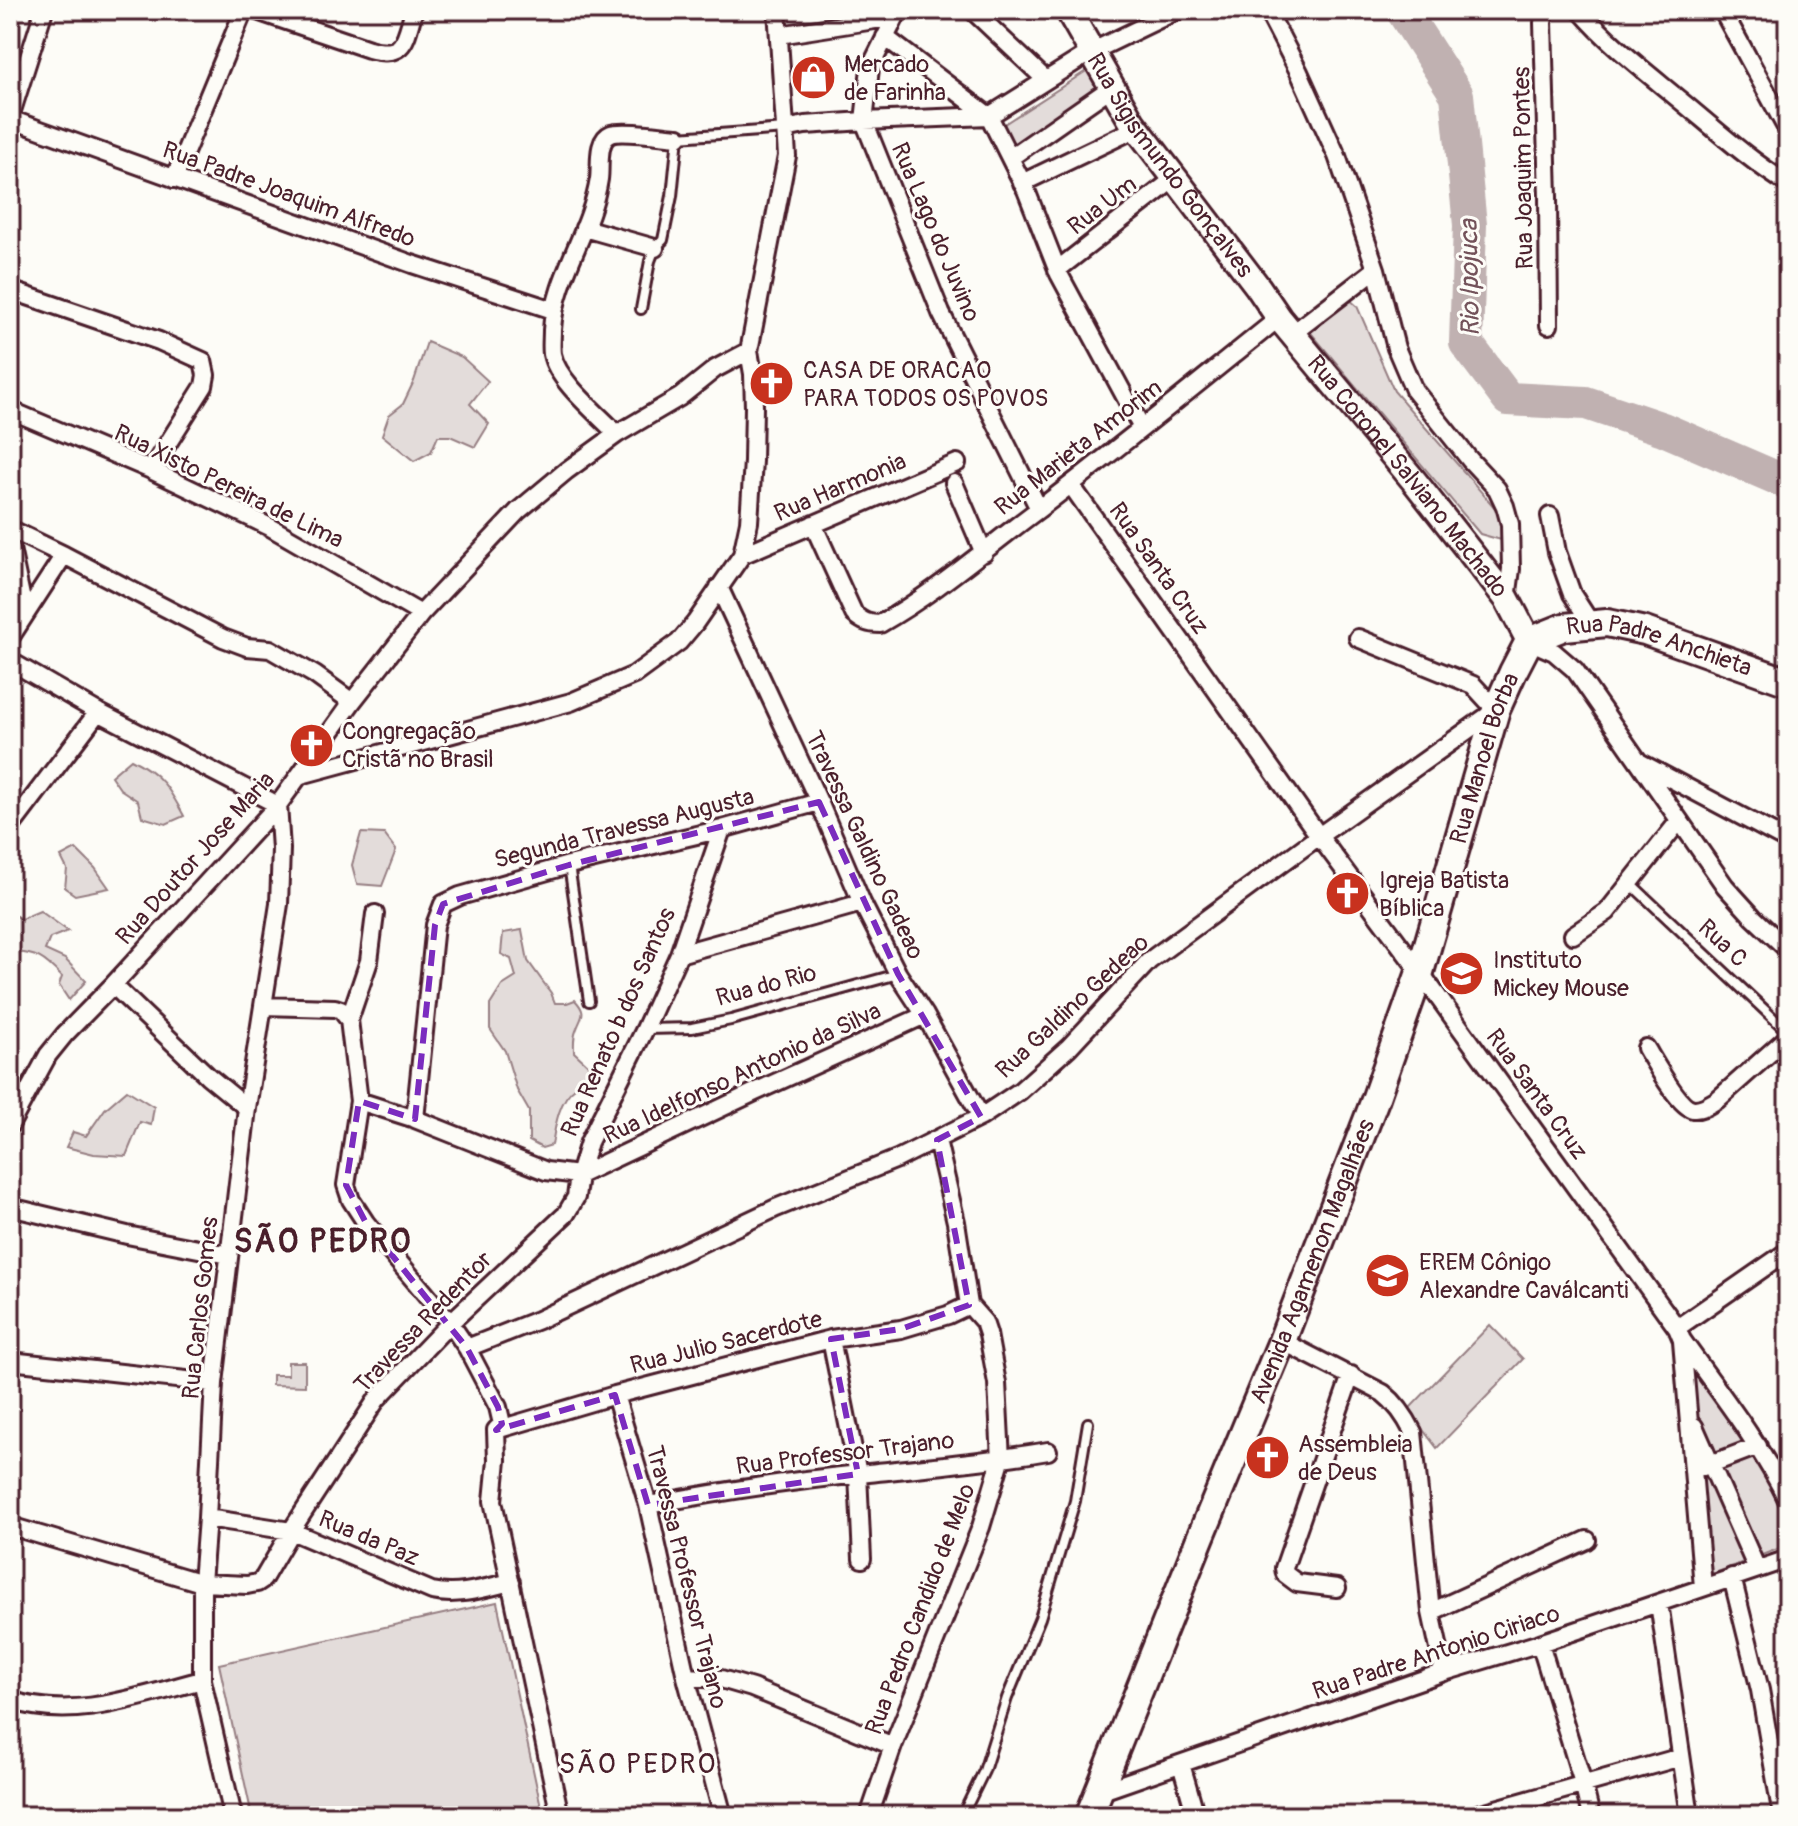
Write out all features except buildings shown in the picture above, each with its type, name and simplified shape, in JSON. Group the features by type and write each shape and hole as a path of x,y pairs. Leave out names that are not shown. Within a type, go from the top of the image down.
{"main road":[{"name":"Rua Sigismundo Gonçalves","path":"1068,10 1137,128 1286,326"},
{"name":"Rua Coronel Salviano Machado","path":"1286,326 1507,599 1529,641"},
{"name":"Rua Padre Anchieta","path":"1529,641 1564,627 1607,623 1645,631 1788,682"},
{"name":"Rua Manoel Borba","path":"1420,972 1496,710 1529,641"},
{"name":"Avenida Agamenon Magalhães","path":"1089,1816 1282,1341 1375,1100 1420,972"}],"street":[{"path":"10,118 44,10"},
{"path":"174,179 244,10"},
{"path":"254,10 274,13 369,49 389,52 402,45 412,18"},
{"path":"301,775 571,702 634,675 679,642 742,555 749,522 753,461 753,374 749,351 787,156 777,10"},
{"path":"972,10 1046,80"},
{"path":"785,129 864,121 989,116 1091,52 1178,10"},
{"path":"1267,10 1337,156 1376,269 1396,348 1414,390 1497,489 1505,506 1510,524 1511,569 1507,599"},
{"name":"Rua Joaquim Pontes","path":"1545,10 1549,325"},
{"path":"1580,10 1654,79 1719,133 1788,184"},
{"path":"1722,10 1788,131"},
{"path":"779,35 896,13"},
{"name":"Rua Lago do Juvino","path":"896,13 870,68 864,121 941,313 1039,509"},
{"path":"885,37 989,116 1022,183 1057,270 1142,428"},
{"path":"1010,158 1112,87"},
{"name":"Rua Padre Joaquim Alfredo","path":"10,118 412,264 553,310"},
{"path":"1022,183 1137,128"},
{"path":"617,434 563,379 555,364 552,353 553,310 597,190 601,146 607,137 615,133 678,137"},
{"name":"Rua Um","path":"1057,270 1175,178"},
{"path":"584,228 655,248"},
{"name":"Rua Marieta Amorim","path":"813,524 854,614 862,621 880,624 905,610 984,553 1142,428 1286,326 1376,269"},
{"path":"10,290 159,341 203,361 206,375 198,396 151,470"},
{"name":"Rua Doutor Jose Maria","path":"11,1119 48,1055 65,1034 278,805 352,702 421,614 518,511 617,434 680,397 715,369 749,351"},
{"name":"Rua Xisto Pereira de Lima","path":"10,410 151,470 270,527 421,614"},
{"name":"Rua Harmonia","path":"742,555 957,463"},
{"path":"954,483 984,553"},
{"name":"Rua Santa Cruz","path":"1071,485 1758,1446 1781,1470 1787,1497"},
{"path":"1550,516 1557,552 1572,594 1592,625"},
{"path":"10,529 223,638 247,647 270,649 315,675 352,702"},
{"path":"10,544 25,615"},
{"path":"10,638 64,555"},
{"name":"Travessa Galdino Gadeao","path":"719,587 819,802 862,903 898,974 925,1015 981,1117"},
{"path":"1358,638 1473,685 1496,710"},
{"path":"1529,641 1554,652 1575,670 1725,886 1788,950"},
{"path":"10,661 98,712 278,805"},
{"name":"Rua Galdino Gedeao","path":"467,1348 538,1320 776,1208 897,1159 981,1117 1020,1091 1069,1047 1149,961 1496,710"},
{"path":"10,828 98,712"},
{"path":"1639,762 1788,841"},
{"name":"Segunda Travessa Augusta","path":"415,1119 435,925 443,904 460,896 569,865 722,829 819,802"},
{"name":"Rua Carlos Gomes","path":"233,1816 202,1680 202,1583 214,1383 247,1108 279,904 281,849 278,805"},
{"path":"1573,935 1607,912 1679,821"},
{"name":"Rua Renato b dos Santos","path":"578,1182 589,1142 679,954 722,829"},
{"path":"679,954 862,903"},
{"path":"375,914 369,961 349,1020 359,1101 346,1185 351,1200 366,1223 450,1323 498,1407 502,1424 496,1430 493,1501 560,1816"},
{"path":"113,985 208,1076 247,1108"},
{"path":"263,1006 335,1008 349,1020"},
{"name":"Rua Idelfonso Antonio da Silva","path":"578,1182 755,1092 925,1015"},
{"path":"1646,1048 1684,1106 1696,1109 1717,1100 1788,1034"},
{"path":"359,1101 415,1119 578,1182"},
{"name":"Rua Pedro Candido de Melo","path":"869,1816 893,1746 981,1527 1001,1460 997,1383 990,1344 984,1322 969,1305 956,1222 937,1140"},
{"name":"Travessa Redentor","path":"202,1583 247,1585 263,1579 377,1399 450,1323 566,1214 573,1205 578,1182"},
{"path":"10,1207 229,1255"},
{"path":"1703,1587 1679,1334 1788,1251"},
{"name":"Rua Julio Sacerdote","path":"496,1430 615,1395 831,1339 901,1329 948,1315 969,1305"},
{"path":"831,1339 858,1474 862,1559"},
{"path":"1282,1341 1383,1393 1395,1403 1413,1432 1431,1612 1444,1672"},
{"path":"10,1361 214,1383"},
{"path":"1337,1588 1297,1583 1285,1574 1284,1568 1351,1375"},
{"name":"Travessa Professor Trajano","path":"615,1395 648,1505 686,1677 723,1816"},
{"path":"1688,1414 1757,1569"},
{"path":"1693,1471 1758,1446"},
{"name":"Rua Professor Trajano","path":"648,1505 732,1490 1001,1460 1048,1451"},
{"name":"Rua da Paz","path":"207,1518 291,1531 432,1591 453,1594 511,1582"},
{"path":"10,1526 202,1583"},
{"path":"1431,1612 1587,1540"},
{"name":"Rua Padre Antonio Ciriaco","path":"1099,1792 1444,1672 1540,1643 1788,1559"},
{"path":"1732,1577 1760,1690 1782,1816"},
{"path":"1659,1603 1690,1816"},
{"path":"1540,1643 1591,1816"},
{"path":"686,1677 721,1679 752,1688 893,1746"},
{"path":"10,1700 43,1708 97,1707 202,1680"},
{"path":"1471,1816 1681,1757"},
{"path":"1181,1764 1196,1816"}],"lane":[{"path":"641,309 655,248 663,240 672,196 678,137 785,129"},
{"path":"569,865 589,1001"},
{"name":"Rua C","path":"1630,882 1788,1034"},
{"name":"Rua do Rio","path":"645,1029 700,1027 898,974"},
{"path":"962,1816 984,1771 1007,1698 1044,1604 1075,1501 1088,1423"}],"highlighted area":[{"path":"819,802 898,974 981,1117 937,1140 969,1305 901,1329 831,1339 858,1474 648,1505 615,1395 496,1430 502,1424 498,1407 467,1348 366,1223 346,1185 359,1101 415,1119 435,925 443,904 569,865"}],"shaded area":[{"path":"1091,68 1101,88 1010,151 998,128"},
{"path":"1348,298 1357,306 1394,391 1508,523 1510,537 1501,540 1480,534 1306,327"},
{"path":"427,342 462,357 488,381 470,404 489,424 475,447 450,436 438,436 431,452 414,461 382,435 389,415 403,404"},
{"path":"131,759 150,770 163,783 184,816 166,824 142,817 138,801 120,789 111,776"},
{"path":"361,833 384,834 396,850 382,886 357,884 352,865"},
{"path":"76,849 109,888 75,895 65,888 67,869 61,857"},
{"path":"40,911 68,931 50,938 45,950 65,959 86,981 69,1000 59,985 62,977 50,965 34,955 10,951 10,912 21,919"},
{"path":"522,930 528,961 555,1003 575,1000 581,1009 582,1015 574,1036 574,1052 589,1066 589,1084 578,1086 565,1099 552,1145 542,1148 529,1141 529,1111 517,1090 505,1051 490,1029 490,1005 502,986 516,977 511,959 501,954 503,933"},
{"path":"127,1090 154,1107 151,1125 140,1122 126,1156 94,1154 66,1147 73,1132 86,1136 105,1109"},
{"path":"1490,1325 1523,1359 1437,1448 1408,1410"},
{"path":"288,1362 305,1362 305,1386 272,1385 272,1375 288,1375"},
{"path":"1691,1362 1755,1452 1788,1527 1788,1545 1710,1575"},
{"path":"497,1602 543,1816 252,1816 219,1664"}],"waterway":[{"name":"Rio Ipojuca","path":"1402,10 1457,95 1470,225 1466,343 1508,399 1586,403 1663,429 1788,483"}],"place":[{"name":"Mercado de Farinha","path":"813,78"},
{"name":"CASA DE ORACAO PARA TODOS OS POVOS","path":"772,384"},
{"name":"Congregação Cristã no Brasil","path":"311,745"},
{"name":"Igreja Batista Bíblica","path":"1348,894"},
{"name":"Instituto Mickey Mouse","path":"1462,974"},
{"name":"EREM Cônigo Alexandre Caválcanti","path":"1388,1276"},
{"name":"Assembleia de Deus","path":"1267,1458"}],"district":[{"name":"SÃO PEDRO","path":"323,1241"},
{"name":"SÃO PEDRO","path":"638,1763"}]}
